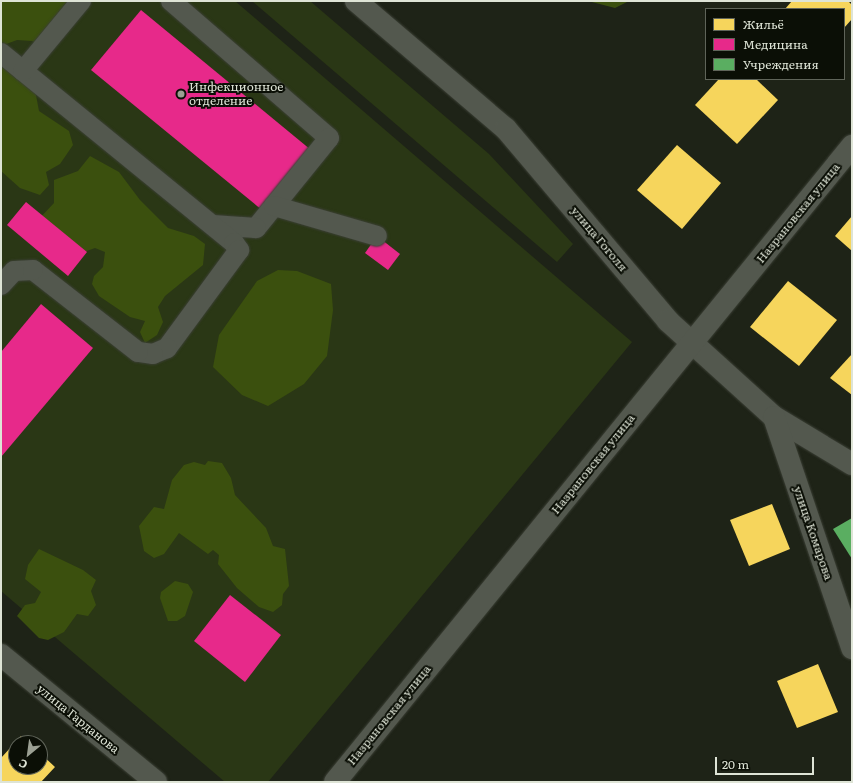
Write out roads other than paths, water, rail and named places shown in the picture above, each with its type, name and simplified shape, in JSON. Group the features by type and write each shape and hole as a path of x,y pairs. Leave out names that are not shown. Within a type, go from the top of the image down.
{"street":[{"name":"улица Гоголя","path":"356,1 506,129 668,321 774,417 852,464"},
{"name":"Назрановская улица","path":"335,782 852,146"},
{"name":"улица Комарова","path":"774,417 852,648"},
{"name":"улица Гарданова","path":"1,655 156,782"}],"lane":[{"path":"23,71 81,1"},
{"path":"171,1 328,135 326,144 254,230 213,225"},
{"path":"1,53 236,244 238,256 167,348 152,354 138,352 33,270 14,271 1,285"},
{"path":"274,206 377,236"}],"place":[{"name":"Инфекционное отделение","path":"181,94"}]}
